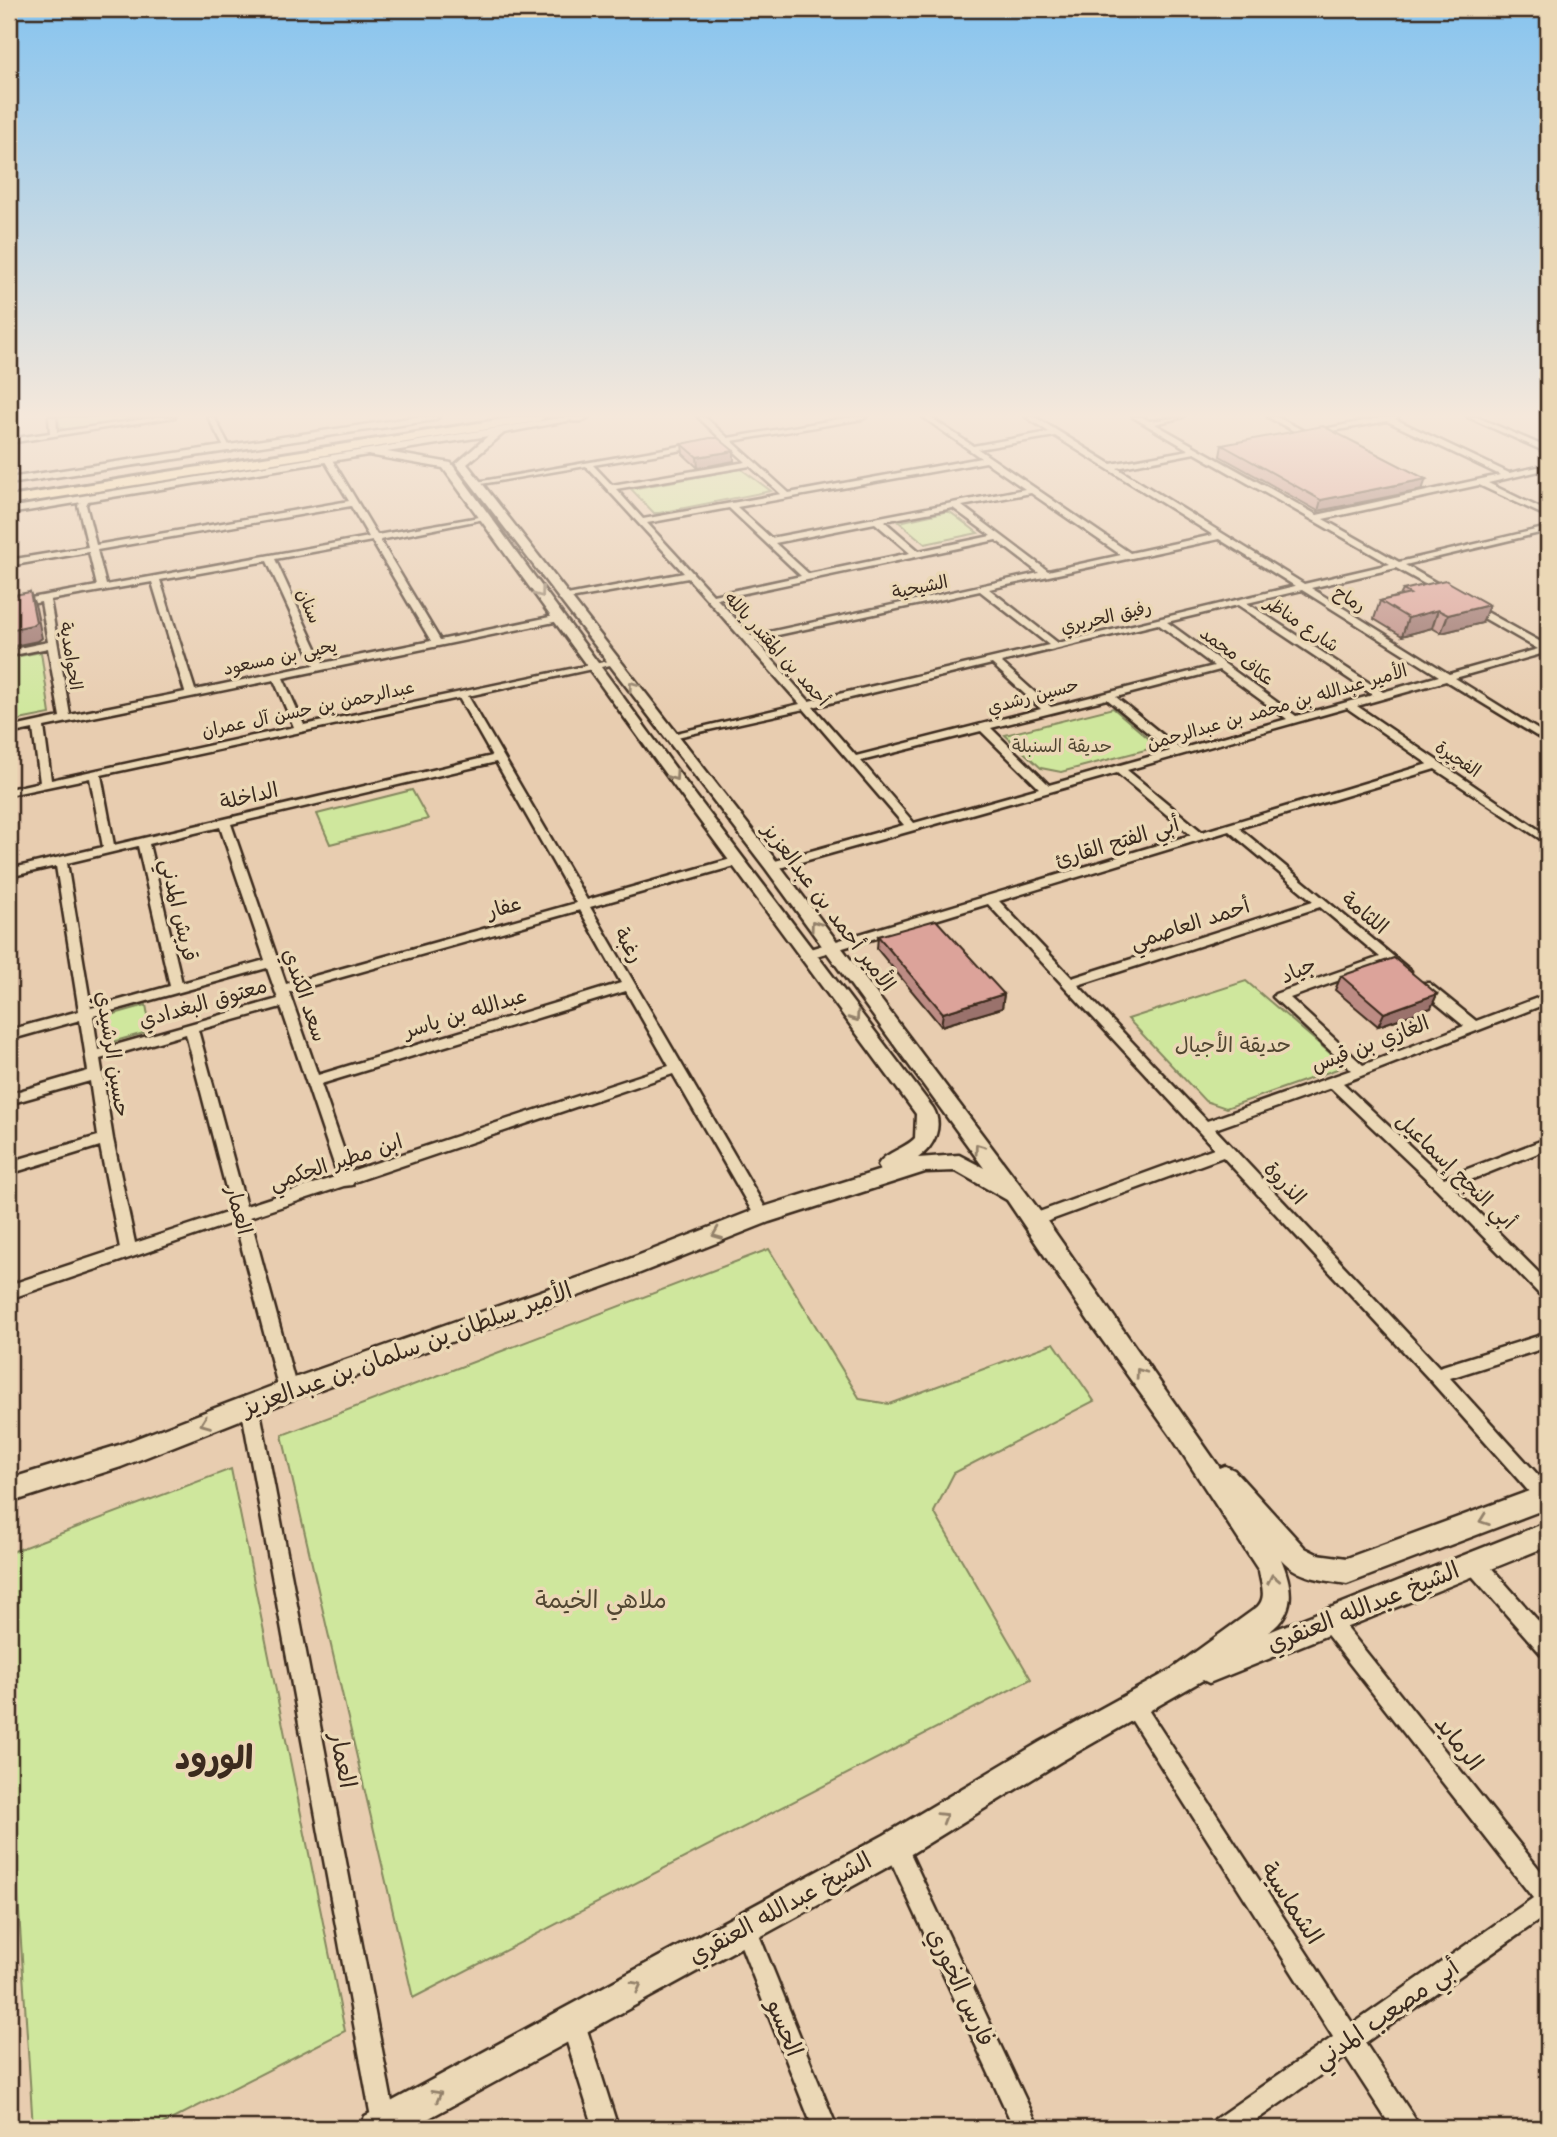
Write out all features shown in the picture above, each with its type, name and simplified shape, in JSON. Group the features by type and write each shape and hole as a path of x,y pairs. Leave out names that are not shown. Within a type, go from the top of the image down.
{"street":[{"path":"85,517 102,588"},
{"path":"9,562 273,517"},
{"path":"361,517 437,643"},
{"name":"الأمير أحمد بن عبدالعزيز","path":"503,517 772,866 1034,1220 1098,1316 1180,1428"},
{"name":"أحمد بن المقتدر بالله","path":"636,517 808,705 912,827"},
{"path":"641,522 669,517"},
{"path":"743,517 807,577"},
{"path":"770,541 899,517"},
{"path":"971,517 1048,575"},
{"path":"1071,517 1128,556"},
{"name":"رماح","path":"1189,517 1548,740"},
{"path":"1317,518 1323,517"},
{"path":"1317,518 1455,597"},
{"path":"9,605 485,519 926,1113 929,1126 926,1140 914,1153 804,1202"},
{"path":"878,521 917,554"},
{"name":"رفيق الحريري","path":"672,737 1548,529"},
{"name":"الشيحية","path":"749,639 1220,536"},
{"path":"710,598 998,537"},
{"name":"سنان","path":"270,558 320,667"},
{"path":"568,598 689,575"},
{"path":"155,579 191,694"},
{"path":"984,589 1055,645"},
{"name":"الحوامدية","path":"45,598 65,719"},
{"name":"شارع مناظر","path":"1240,602 1382,696"},
{"path":"1466,604 1547,649"},
{"name":"يحيى بن مسعود","path":"9,731 559,618"},
{"name":"عكاف محمد","path":"1159,621 1295,719"},
{"path":"9,653 54,644"},
{"name":"الأمير عبدالله بن محمد بن عبدالرحمن","path":"772,866 1547,649"},
{"path":"993,660 1048,710"},
{"name":"عبدالرحمن بن حسن آل عمران","path":"9,792 615,661"},
{"name":"حسين رشدي","path":"853,760 1222,667"},
{"path":"277,676 300,729"},
{"name":"رغبة","path":"462,694 762,1216"},
{"path":"1108,695 1177,752"},
{"name":"الفجيرة","path":"1349,705 1548,841"},
{"path":"631,716 651,711"},
{"path":"37,725 46,784"},
{"path":"983,727 1047,789"},
{"name":"الداخلة","path":"9,873 499,758"},
{"name":"أبي الفتح القارئ","path":"808,954 1437,765"},
{"path":"1120,770 1200,837"},
{"path":"95,773 109,849"},
{"name":"سعد الكندي","path":"224,822 347,1181"},
{"name":"اللثامة","path":"1232,828 1474,1027"},
{"name":"قريش المدني","path":"143,841 177,988"},
{"name":"حسين الرشيدي","path":"61,860 106,1139 128,1253"},
{"name":"عفار","path":"283,995 738,861"},
{"name":"الذروة","path":"991,900 1547,1497"},
{"name":"أحمد العاصمي","path":"1071,983 1322,902"},
{"name":"جياد","path":"1360,1070 1280,997 1389,958"},
{"path":"9,1035 272,962"},
{"name":"عبدالله بن ياسر","path":"313,1081 630,985"},
{"name":"معتوق البغدادي","path":"93,1056 191,1028 283,995"},
{"name":"الغازي بن قيس","path":"1205,1127 1333,1082 1548,998"},
{"name":"العمار","path":"191,1028 288,1390"},
{"name":"ابن مطير الحكمي","path":"9,1292 347,1181 677,1068"},
{"path":"9,1099 96,1074"},
{"name":"أبي النجح إسماعيل","path":"1333,1082 1442,1185 1548,1292"},
{"path":"9,1168 106,1139"},
{"path":"1442,1185 1548,1143"},
{"path":"1034,1220 1225,1150"},
{"path":"804,1202 925,1164 949,1162 970,1169 1017,1199"},
{"name":"الأمير سلطان بن سلمان بن عبدالعزيز","path":"9,1491 121,1455 288,1390 617,1273 804,1202"},
{"path":"1436,1375 1548,1340"},
{"name":"العمار","path":"250,1406 381,2126"},
{"name":"الشيخ عبدالله العنقري","path":"1180,1428 1276,1537 1296,1557 1315,1566 1347,1571 1547,1497"},
{"name":"الشيخ عبدالله العنقري","path":"1179,1681 1266,1617 1275,1609 1277,1596 1271,1567 1180,1428"},
{"path":"9,1505 54,1476"},
{"name":"الشيخ عبدالله العنقري","path":"381,2126 895,1846 1050,1752 1179,1681 1548,1534"},
{"path":"1474,1563 1548,1647"},
{"name":"الرمايد","path":"1328,1620 1548,1900"},
{"name":"الشماسية","path":"1134,1706 1406,2128"},
{"name":"فارس الخوري","path":"895,1846 1027,2128"},
{"name":"أبي مصعب المدني","path":"1224,2128 1548,1900"},
{"name":"الحسو","path":"745,1928 824,2128"},
{"path":"572,2021 606,2128"}],"green space":[{"path":"923,517 956,517 978,533 925,544 899,522"},
{"path":"41,652 50,714 9,722 9,658"},
{"name":"حديقة السنبلة","path":"1113,708 1155,744 1153,748 1061,772 1041,768 1005,735"},
{"path":"412,790 428,819 330,844 317,814"},
{"name":"حديقة الأجيال","path":"1246,981 1343,1067 1226,1108 1205,1101 1128,1019"},
{"path":"146,1005 151,1031 105,1044 100,1018"},
{"name":"ملاهي الخيمة","path":"769,1249 860,1399 889,1404 1054,1343 1094,1401 954,1473 934,1512 1031,1679 413,1998 282,1435"},
{"path":"231,1469 345,2031 155,2128 33,2128 9,1757 9,1553"}],"building":[{"path":"1445,580 1489,605 1448,615 1438,610 1408,618 1380,601 1410,594 1403,590"},
{"path":"30,592 36,622 9,630 9,596"},
{"path":"936,920 1004,994 943,1013 878,936"},
{"path":"1394,958 1437,994 1384,1013 1341,976"}],"district":[{"name":"الورود","path":"214,1757"}]}
